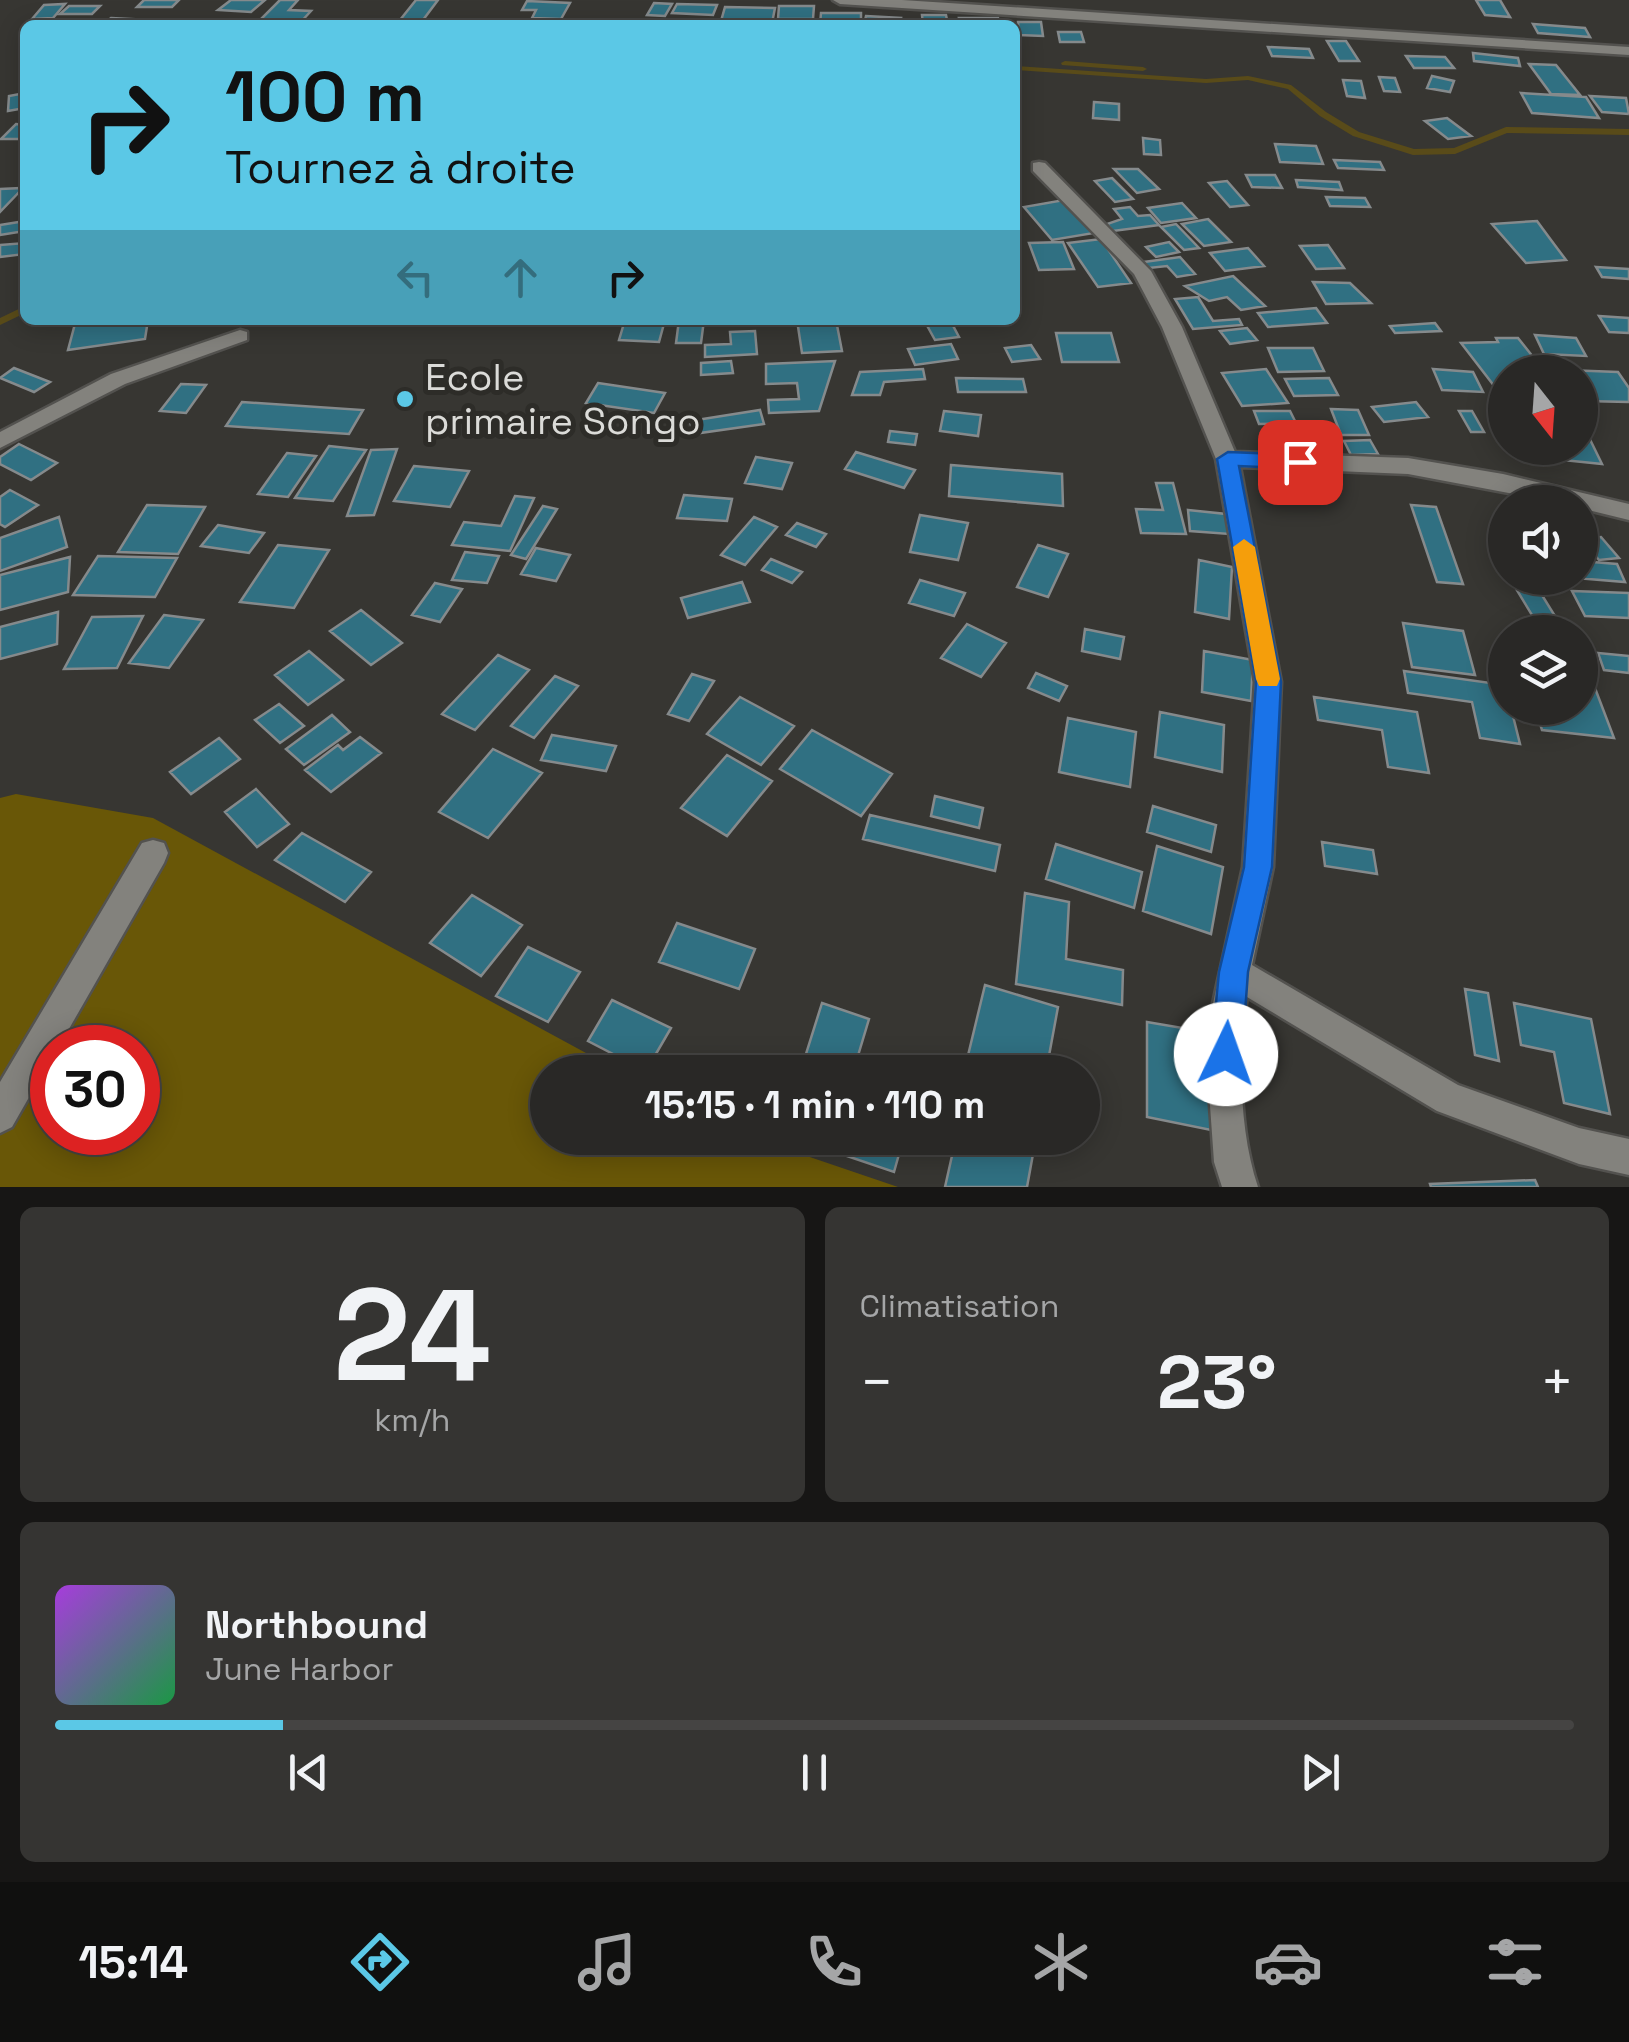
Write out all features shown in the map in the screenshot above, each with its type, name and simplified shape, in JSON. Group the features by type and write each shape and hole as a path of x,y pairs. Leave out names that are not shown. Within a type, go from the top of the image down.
{"street":[{"path":"840,0 1629,51"},
{"path":"1039,167 1142,271 1172,327 1228,459 1268,682 1258,867 1228,1016 1226,1091 1232,1162 1240,1187"},
{"path":"0,441 118,379 240,336"},
{"path":"1228,459 1408,466 1502,482 1629,512"},
{"path":"0,1115 153,853"},
{"path":"1234,972 1449,1098 1579,1146 1629,1157"}],"shaded area":[{"path":"16,794 153,818 590,1055 530,1055 530,1155 804,1155 898,1187 0,1187 0,798"}],"building":[{"path":"144,0 179,0 172,7 137,7"},
{"path":"231,0 265,0 251,12 218,10"},
{"path":"280,0 298,0 289,10 311,11 303,20 260,20"},
{"path":"416,0 438,0 423,20 400,20"},
{"path":"1476,0 1500,0 1510,17 1485,15"},
{"path":"527,1 570,3 561,19 532,18 536,10 522,10"},
{"path":"654,3 672,4 665,16 647,15"},
{"path":"65,4 53,18 32,19 44,5"},
{"path":"677,4 717,5 713,15 672,13"},
{"path":"69,6 100,6 92,14 60,14"},
{"path":"779,6 814,6 813,19 778,19"},
{"path":"725,7 775,8 773,20 721,20"},
{"path":"821,13 861,13 861,20 820,20"},
{"path":"922,15 946,15 947,20 922,20"},
{"path":"866,16 901,18 900,20 865,20"},
{"path":"959,18 999,20 960,20"},
{"path":"1020,22 1041,22 1043,36 1020,35"},
{"path":"1533,24 1585,28 1590,37 1538,33"},
{"path":"1058,32 1081,32 1084,42 1060,42"},
{"path":"1327,41 1346,41 1359,61 1339,61"},
{"path":"1268,47 1309,49 1313,58 1272,56"},
{"path":"1473,53 1518,58 1520,66 1474,61"},
{"path":"1406,56 1445,57 1454,68 1414,68"},
{"path":"1529,64 1556,65 1580,95 1551,94"},
{"path":"1432,76 1454,81 1450,92 1427,88"},
{"path":"1379,77 1395,78 1400,92 1384,91"},
{"path":"1343,80 1361,81 1365,98 1347,96"},
{"path":"1521,93 1586,97 1599,118 1532,113"},
{"path":"20,94 20,109 8,111 9,96"},
{"path":"1590,96 1626,98 1629,114 1602,112"},
{"path":"1094,102 1119,104 1119,120 1093,118"},
{"path":"1447,118 1471,136 1448,139 1425,121"},
{"path":"16,124 20,124 20,139 1,139"},
{"path":"1143,138 1160,140 1161,155 1144,154"},
{"path":"1275,144 1316,146 1323,164 1280,162"},
{"path":"1334,160 1380,162 1384,170 1338,168"},
{"path":"1114,169 1138,169 1159,189 1137,193"},
{"path":"1246,175 1275,175 1282,188 1252,187"},
{"path":"1112,178 1133,199 1115,202 1095,181"},
{"path":"1296,180 1339,182 1342,190 1298,187"},
{"path":"1227,181 1248,205 1230,207 1209,183"},
{"path":"20,188 0,212 0,189"},
{"path":"1326,197 1365,198 1370,207 1330,206"},
{"path":"1064,200 1094,233 1052,240 1024,207"},
{"path":"1182,203 1196,218 1161,223 1148,208"},
{"path":"1130,207 1138,216 1150,215 1159,225 1113,231 1107,224 1122,219 1114,209"},
{"path":"1208,219 1231,242 1204,246 1182,224"},
{"path":"1537,221 1566,260 1526,263 1492,224"},
{"path":"20,222 20,232 0,235 0,225"},
{"path":"1176,224 1199,248 1184,250 1161,227"},
{"path":"1101,239 1131,283 1098,287 1068,243"},
{"path":"1063,242 1074,269 1039,270 1029,243"},
{"path":"1169,242 1179,252 1156,257 1146,247"},
{"path":"20,243 20,255 0,257 0,245"},
{"path":"1328,245 1344,268 1316,269 1300,246"},
{"path":"1248,248 1264,266 1225,271 1210,253"},
{"path":"1180,257 1195,274 1177,277 1167,266 1149,268 1144,262"},
{"path":"1596,267 1629,269 1629,279 1602,277"},
{"path":"1233,276 1265,306 1241,310 1227,297 1209,301 1185,286"},
{"path":"1313,282 1350,283 1371,303 1326,304"},
{"path":"1198,297 1213,321 1239,319 1242,325 1193,329 1175,299"},
{"path":"1316,308 1327,323 1268,327 1258,313"},
{"path":"1599,316 1629,318 1629,333 1609,332"},
{"path":"1435,323 1441,331 1395,333 1390,326"},
{"path":"75,325 147,325 145,339 68,350"},
{"path":"624,325 664,325 659,342 619,340"},
{"path":"678,325 703,325 701,343 676,343"},
{"path":"798,325 837,325 842,351 802,353"},
{"path":"927,325 953,325 959,337 935,340"},
{"path":"1247,328 1257,340 1230,344 1220,331"},
{"path":"755,331 757,354 705,357 705,345 731,344 730,332"},
{"path":"1056,333 1111,333 1119,362 1062,362"},
{"path":"1535,335 1576,338 1585,355 1565,355 1544,354"},
{"path":"1496,338 1518,338 1532,355 1488,355 1488,378 1461,343 1498,342"},
{"path":"951,344 958,359 915,365 908,349"},
{"path":"1031,345 1040,359 1012,362 1005,348"},
{"path":"1268,348 1313,348 1324,371 1278,372"},
{"path":"731,361 733,373 701,375 701,363"},
{"path":"835,361 819,411 769,413 768,400 799,399 797,383 766,384 766,364"},
{"path":"14,368 50,382 34,392 0,378"},
{"path":"923,369 925,379 884,382 880,395 852,395 860,372"},
{"path":"1266,369 1288,403 1242,406 1222,373"},
{"path":"1433,369 1473,372 1483,392 1442,390"},
{"path":"1598,371 1618,372 1629,388 1629,402 1598,401"},
{"path":"956,378 1023,379 1026,392 958,392"},
{"path":"1329,378 1338,395 1294,396 1285,379"},
{"path":"598,383 665,393 654,413 586,403"},
{"path":"181,384 206,385 186,413 160,411"},
{"path":"242,402 363,410 349,434 226,426"},
{"path":"1416,402 1428,417 1384,422 1372,407"},
{"path":"1331,409 1358,410 1369,435 1341,435"},
{"path":"760,410 764,424 693,434 690,421"},
{"path":"944,411 981,415 978,436 940,431"},
{"path":"1254,411 1290,411 1296,423 1259,424"},
{"path":"1459,411 1472,411 1484,432 1471,432"},
{"path":"890,431 917,434 915,445 888,442"},
{"path":"1263,433 1318,434 1322,445 1267,444"},
{"path":"1370,440 1378,454 1351,455 1344,441"},
{"path":"19,444 57,463 31,480 0,464 0,457"},
{"path":"329,446 366,450 333,501 295,498"},
{"path":"397,449 374,515 347,516 371,450"},
{"path":"856,452 915,470 904,488 845,469"},
{"path":"287,453 316,456 288,497 258,494"},
{"path":"756,457 792,463 782,489 745,483"},
{"path":"951,465 1062,474 1063,506 949,496"},
{"path":"414,466 469,471 450,507 394,501"},
{"path":"1156,483 1173,483 1186,534 1141,533 1136,509 1163,510"},
{"path":"10,490 38,505 5,527 0,524 0,497"},
{"path":"684,495 732,499 727,521 677,518"},
{"path":"515,496 534,498 510,551 452,545 464,522 501,526"},
{"path":"147,505 205,507 178,554 118,552"},
{"path":"1411,505 1436,507 1463,584 1437,582"},
{"path":"543,506 557,509 526,559 511,555"},
{"path":"1188,510 1226,514 1229,534 1190,531"},
{"path":"920,515 968,523 958,560 910,552"},
{"path":"59,517 67,547 0,571 0,538"},
{"path":"754,517 777,527 745,565 721,555"},
{"path":"797,523 826,534 816,547 786,535"},
{"path":"218,525 264,533 249,553 201,546"},
{"path":"1601,537 1619,558 1599,560"},
{"path":"278,545 329,550 294,608 240,602"},
{"path":"1038,545 1068,554 1048,597 1017,587"},
{"path":"536,548 570,555 556,581 521,574"},
{"path":"465,552 499,556 487,583 452,580"},
{"path":"98,556 177,558 155,597 73,595"},
{"path":"70,557 68,592 0,610 0,575"},
{"path":"771,559 802,572 792,583 762,570"},
{"path":"1199,560 1232,567 1229,619 1195,612"},
{"path":"1598,562 1617,564 1625,582 1598,580"},
{"path":"920,580 965,593 954,616 909,603"},
{"path":"742,582 750,602 688,618 681,598"},
{"path":"435,583 462,589 440,622 412,615"},
{"path":"1629,593 1629,618 1584,615 1574,595"},
{"path":"1520,595 1542,595 1554,615 1532,615"},
{"path":"361,610 402,643 371,665 330,631"},
{"path":"58,612 57,644 0,659 0,627"},
{"path":"164,615 203,620 169,668 129,663"},
{"path":"143,616 117,668 64,669 92,617"},
{"path":"1403,623 1463,631 1475,675 1412,667"},
{"path":"967,624 1006,643 981,677 941,658"},
{"path":"1085,629 1124,637 1120,659 1082,651"},
{"path":"309,651 343,680 308,705 275,675"},
{"path":"1204,651 1253,660 1251,701 1202,692"},
{"path":"1598,653 1629,656 1629,673 1604,670"},
{"path":"498,655 529,670 475,730 442,714"},
{"path":"1404,671 1488,683 1488,725 1515,725 1520,744 1480,738 1472,702 1408,693"},
{"path":"1036,673 1067,686 1059,701 1028,688"},
{"path":"692,674 714,681 689,721 668,714"},
{"path":"555,676 578,686 534,738 511,726"},
{"path":"1598,696 1614,738 1542,730 1540,725 1598,725"},
{"path":"740,697 794,726 761,765 707,734"},
{"path":"1314,697 1417,712 1429,773 1388,767 1382,730 1318,720"},
{"path":"279,704 304,726 280,743 255,720"},
{"path":"1160,712 1224,725 1222,772 1155,757"},
{"path":"332,715 350,732 304,765 286,749"},
{"path":"1068,718 1136,732 1130,787 1059,772"},
{"path":"812,730 892,774 861,816 780,769"},
{"path":"552,735 616,746 606,771 541,760"},
{"path":"360,737 381,753 331,792 305,770 338,745 343,750"},
{"path":"219,738 240,759 191,794 170,772"},
{"path":"493,749 542,773 488,838 439,812"},
{"path":"727,755 772,781 727,836 681,808"},
{"path":"256,789 289,824 257,847 225,812"},
{"path":"935,796 983,808 979,828 931,816"},
{"path":"1153,806 1216,825 1211,852 1147,832"},
{"path":"870,815 1000,845 995,871 863,839"},
{"path":"302,833 371,872 345,902 275,860"},
{"path":"1322,842 1373,850 1377,874 1325,866"},
{"path":"1056,844 1142,872 1134,908 1046,879"},
{"path":"1157,846 1223,867 1211,934 1143,911"},
{"path":"1025,893 1069,902 1066,959 1123,970 1122,1005 1016,984"},
{"path":"472,895 522,925 481,976 430,943"},
{"path":"677,923 755,949 739,989 659,962"},
{"path":"528,947 580,972 548,1022 496,996"},
{"path":"985,985 1058,1007 1049,1055 968,1055"},
{"path":"1465,989 1488,993 1499,1061 1475,1055"},
{"path":"612,1000 671,1028 655,1055 615,1055 588,1041"},
{"path":"822,1003 869,1019 858,1055 806,1054"},
{"path":"1514,1003 1591,1019 1610,1114 1564,1103 1554,1052 1521,1045"},
{"path":"1147,1022 1212,1033 1216,1131 1147,1117"},
{"path":"844,1155 899,1155 894,1172"},
{"path":"952,1155 1033,1155 1027,1187 945,1187"},
{"path":"1535,1180 1538,1187 1430,1184"}],"waterway":[{"path":"1065,63 1143,69"},
{"path":"1020,68 1206,81 1248,78 1291,87 1323,114 1356,134 1413,152 1455,151 1506,130 1629,132"},
{"path":"0,322 20,312"}],"slow traffic":[{"path":"1244,547 1268,679"}],"place":[{"name":"Ecole primaire Songo","path":"405,399"}],"route":[{"path":"1226,1054 1234,972 1258,867 1268,682 1228,459 1300,462"}]}
